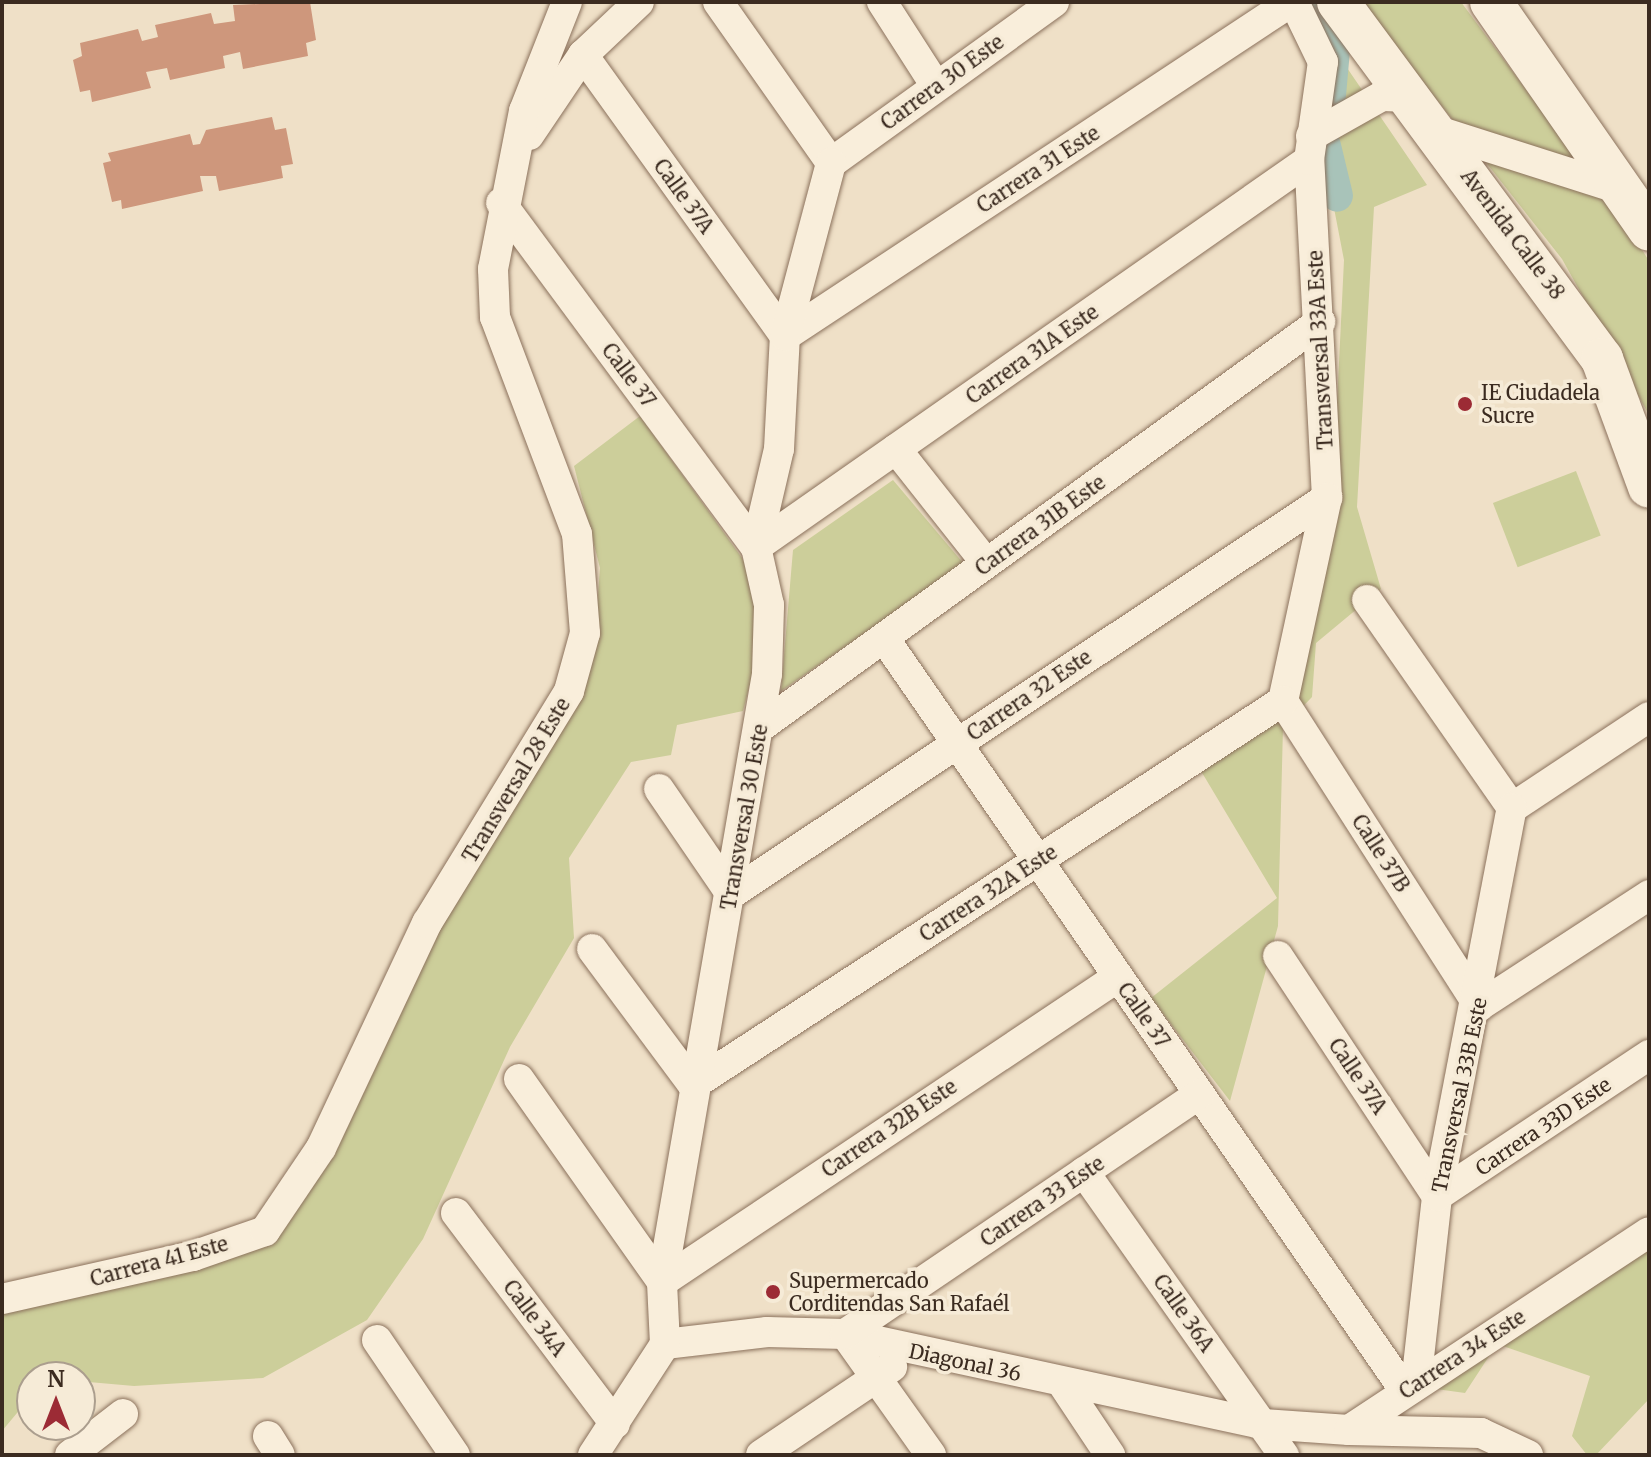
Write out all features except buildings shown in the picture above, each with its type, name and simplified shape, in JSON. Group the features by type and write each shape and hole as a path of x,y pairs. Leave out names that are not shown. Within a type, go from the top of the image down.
{"street":[{"name":"Transversal 28 Este","path":"321,1148 427,923 569,691 585,633 577,534 495,317 501,203 517,161 524,111 567,2"},
{"path":"517,161 583,55 639,2"},
{"path":"718,2 831,163"},
{"path":"882,2 936,86"},
{"name":"Carrera 30 Este","path":"831,163 1054,2"},
{"name":"Transversal 33A Este","path":"1283,701 1327,498 1310,148 1323,62 1293,2"},
{"name":"Carrera 31 Este","path":"785,336 1293,2"},
{"name":"Avenida Calle 38","path":"1338,2 1602,359 1649,487"},
{"path":"1491,2 1626,191 1649,229"},
{"name":"Calle 37A","path":"583,55 785,336"},
{"name":"Carrera 31A Este","path":"756,547 1382,96 1410,97"},
{"path":"1435,130 1626,191"},
{"name":"Transversal 30 Este","path":"665,1344 662,1282 693,1085 731,894 759,728 769,605 756,547 779,449 785,336 831,163"},
{"name":"Calle 37","path":"501,203 756,547"},
{"name":"Carrera 31B Este","path":"759,728 1320,322"},
{"path":"896,449 986,563"},
{"name":"Carrera 32 Este","path":"731,894 1327,498"},
{"path":"1367,600 1512,808 1649,717"},
{"name":"Calle 37","path":"884,638 1199,1094 1410,1388"},
{"name":"Carrera 32A Este","path":"693,1085 1283,701"},
{"name":"Calle 37B","path":"1283,701 1479,1006"},
{"path":"659,789 731,894"},
{"name":"Transversal 33B Este","path":"1410,1388 1437,1196 1479,1006 1512,808"},
{"path":"1479,1006 1649,895"},
{"path":"592,949 693,1085"},
{"name":"Calle 37A","path":"1278,956 1437,1196"},
{"name":"Carrera 32B Este","path":"662,1282 1118,977"},
{"name":"Carrera 33D Este","path":"1437,1196 1649,1055"},
{"path":"519,1079 662,1282"},
{"name":"Carrera 33 Este","path":"845,1334 1199,1094"},
{"name":"Carrera 41 Este","path":"2,1299 193,1256 265,1231 321,1148"},
{"name":"Calle 36A","path":"1084,1172 1284,1455"},
{"name":"Calle 34A","path":"456,1213 615,1424"},
{"name":"Carrera 34 Este","path":"1349,1430 1649,1232"},
{"name":"Diagonal 36","path":"665,1344 767,1332 845,1334 917,1354 1263,1424"},
{"path":"845,1334 931,1455"},
{"path":"377,1340 455,1455"},
{"path":"593,1455 665,1344"},
{"path":"761,1455 875,1376 917,1354"},
{"path":"1062,1383 1110,1455"},
{"path":"73,1454 123,1414"},
{"path":"1263,1424 1349,1430 1481,1433 1528,1455"}],"green space":[{"path":"1360,2 1461,2 1628,227 1649,261 1649,415 1562,259"},
{"path":"1343,62 1427,185 1374,207 1357,507 1381,589 1316,643 1312,697 1283,727 1278,926 1230,1101 1151,998 1277,898 1201,771 1263,732 1310,621 1333,486 1344,260 1328,177"},
{"path":"640,416 755,576 765,627 743,711 677,725 671,755 631,762 569,858 574,938 510,1047 423,1239 367,1320 263,1378 134,1386 96,1383 96,1361 16,1361 16,1414 2,1431 2,1302 265,1238 414,960 593,660 600,568 574,466"},
{"path":"1576,471 1601,535 1518,567 1493,503"},
{"path":"893,480 964,564 781,691 793,550"},
{"path":"1649,1244 1649,1399 1596,1455 1587,1455 1572,1436 1590,1376 1497,1344 1465,1393 1429,1388"}],"waterway":[{"path":"1324,13 1335,38 1330,95"},
{"path":"1325,146 1337,196"}],"place":[{"name":"IE Ciudadela Sucre","path":"1465,404"},
{"name":"Supermercado Corditendas San Rafaél","path":"773,1292"}]}
